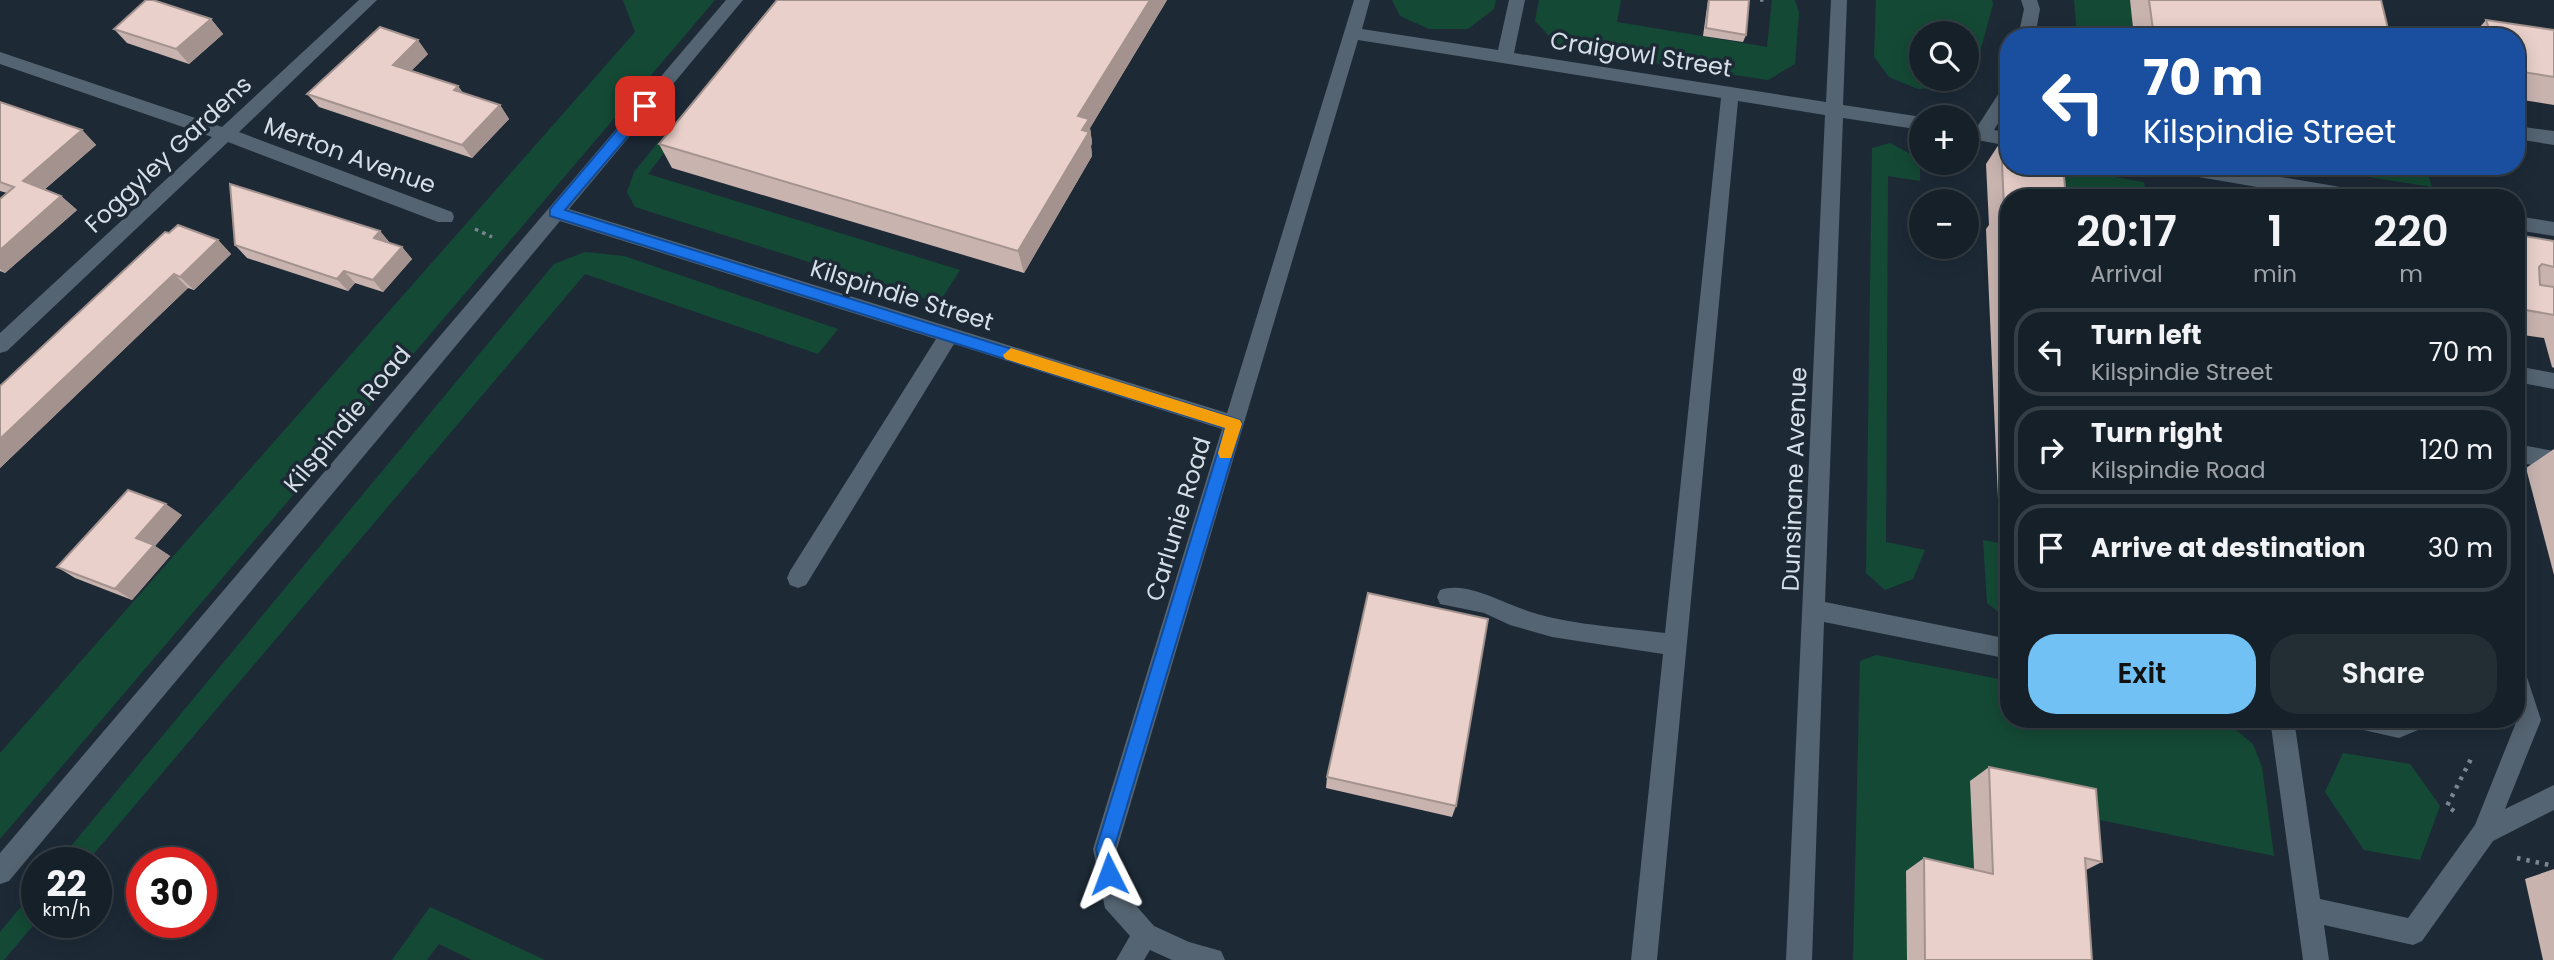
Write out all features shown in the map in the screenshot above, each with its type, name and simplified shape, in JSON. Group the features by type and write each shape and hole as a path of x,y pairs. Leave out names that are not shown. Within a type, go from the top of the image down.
{"street":[{"name":"Foggyley Gardens","path":"0,345 369,0"},
{"name":"Kilspindie Road","path":"0,872 735,0"},
{"name":"Carlunie Road","path":"1212,960 1188,954 1145,935 1114,899 1105,849 1362,0"},
{"path":"1504,57 1517,0"},
{"name":"Dunsinane Avenue","path":"1799,960 1839,0"},
{"path":"2028,28 2032,9 2029,0"},
{"name":"Craigowl Street","path":"1352,33 1909,122"},
{"name":"Merton Avenue","path":"0,58 224,134 445,216"},
{"path":"1644,960 1730,93"},
{"path":"1979,128 2000,102"},
{"path":"2525,133 2554,138"},
{"path":"1979,134 2000,137"},
{"path":"2229,175 2312,189"},
{"name":"Kilspindie Street","path":"555,212 1234,424"},
{"path":"2525,224 2554,229"},
{"path":"798,578 949,335"},
{"path":"2525,376 2554,381"},
{"path":"2525,455 2554,460"},
{"path":"1448,597 1487,604 1510,615 1552,627 1674,645"},
{"path":"1815,610 2000,647"},
{"path":"2309,909 2413,932 2484,833 2529,720 2525,706"},
{"path":"2283,728 2316,960"},
{"path":"2484,833 2554,797"},
{"path":"1129,960 1145,935"}],"path":[{"path":"1760,0 1767,0"},
{"path":"445,216 524,250"}],"green space":[{"path":"623,0 715,0 0,839 0,753 635,32"},
{"path":"1392,0 1496,0 1494,9 1468,29 1429,29 1400,16"},
{"path":"1539,0 1621,0 1617,22 1767,47 1772,0 1795,0 1799,13 1795,64 1768,80 1561,49 1535,21"},
{"path":"1876,0 1992,0 1979,56 1979,21 1909,21 1909,85 1889,77 1874,57"},
{"path":"2074,0 2130,0 2133,28 2076,28"},
{"path":"659,141 671,144 648,174 960,270 939,303 635,207 627,192 634,172"},
{"path":"1890,143 1909,153 1909,175 1920,175 1920,181 1888,176 1886,542 1925,550 1913,579 1885,590 1866,573 1872,148"},
{"path":"2017,175 2103,175 2144,182 2145,189 2036,189"},
{"path":"2429,175 2432,187 2368,177"},
{"path":"585,252 624,256 838,329 818,354 585,274 100,847 70,847 554,264"},
{"path":"1983,540 1999,543 2000,614 1987,603"},
{"path":"1876,655 2000,679 2000,728 2234,728 2253,744 2262,767 2274,856 2076,815 1971,781 1974,885 1907,871 1907,960 1853,960 1860,661"},
{"path":"2343,753 2410,764 2440,806 2420,860 2364,850 2325,792"},
{"path":"21,906 23,938 4,960 0,960 0,932"},
{"path":"430,907 545,960 472,960 439,944 427,960 392,960"}],"building":[{"path":"146,0 211,19 176,49 114,29"},
{"path":"777,0 1150,0 1078,116 1089,119 1082,130 1089,132 1018,251 659,144"},
{"path":"1709,0 1749,0 1746,35 1706,28"},
{"path":"2149,0 2381,0 2388,28 2153,28"},
{"path":"2486,20 2554,30 2554,77 2525,72 2525,28 2489,28"},
{"path":"380,27 418,40 393,65 458,86 454,90 500,105 462,145 307,94"},
{"path":"0,102 82,130 23,181 61,196 0,250 0,199 14,187 0,182"},
{"path":"2003,175 2064,175 2065,189 2003,189"},
{"path":"230,184 380,231 374,238 402,247 373,280 344,271 337,279 235,245"},
{"path":"178,225 218,240 180,277 174,274 0,439 0,386 165,232 169,233"},
{"path":"2525,236 2554,241 2554,267 2542,264 2539,267 2540,285 2554,287 2554,315 2525,310"},
{"path":"128,490 166,504 136,538 154,545 115,589 57,567"},
{"path":"1368,593 1488,619 1456,806 1327,777"},
{"path":"1989,767 2096,789 2102,862 2085,858 2092,960 1925,960 1924,858 1993,874"}],"slow traffic":[{"path":"1011,355 1234,424 1226,453"}],"route":[{"path":"645,106 555,212 1234,424 1105,849 1109,874"}]}
